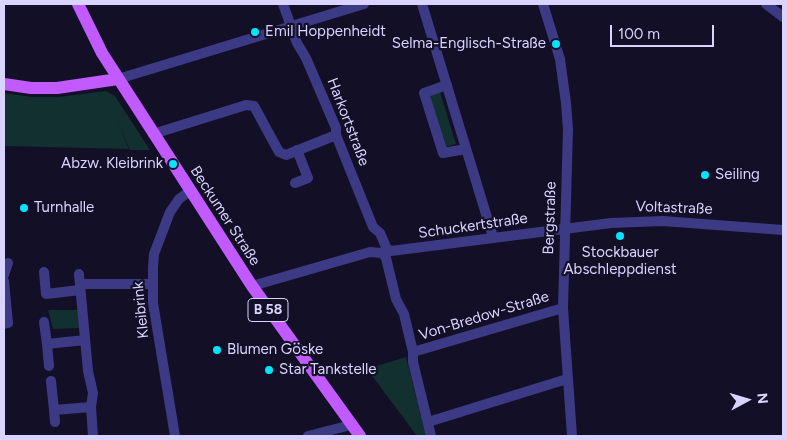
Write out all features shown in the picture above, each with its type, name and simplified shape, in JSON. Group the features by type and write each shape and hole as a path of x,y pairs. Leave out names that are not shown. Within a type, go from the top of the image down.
{"main road":[{"name":"Beckumer Straße","path":"78,4 102,53 190,192 252,286 360,436"},
{"path":"4,84 31,88 57,88 118,79"}],"street":[{"name":"Harkortstraße","path":"283,4 297,43 306,58 336,128 336,135 373,227 380,233 396,299 404,314 413,352 413,362 431,436"},
{"path":"118,79 364,4"},
{"path":"422,4 493,237"},
{"name":"Bergstraße","path":"544,4 560,59 568,129 563,308 572,436"},
{"path":"766,4 783,17"},
{"path":"446,85 424,93 429,110 443,154 466,149"},
{"path":"153,134 246,105 254,106 279,152 286,155 336,135"},
{"path":"295,183 308,178 297,150"},
{"name":"Kleibrink","path":"175,436 153,303 152,284 154,254 170,212 179,199 190,192"},
{"name":"Voltastraße","path":"565,229 611,223 663,221 783,230"},
{"name":"Schuckertstraße","path":"252,286 370,252 396,252 493,237 565,229"},
{"path":"4,275 8,262"},
{"path":"44,272 46,294 80,283 152,284"},
{"path":"4,281 8,323 4,324"},
{"path":"80,283 88,372 93,393 91,407 93,436"},
{"name":"Von-Bredow-Straße","path":"413,352 563,308"},
{"path":"44,322 49,366"},
{"path":"46,344 85,340"},
{"path":"428,422 567,379"},
{"path":"50,382 55,422"},
{"path":"54,410 91,407"},
{"path":"308,436 351,425"}],"green space":[{"path":"106,91 115,96 150,150 130,150 117,119 129,149 4,146 4,93 32,97 59,97"},
{"path":"440,92 456,144 445,147 430,96"},
{"path":"48,310 78,310 79,328 53,329"},
{"path":"406,357 426,436 417,436 367,369"}],"place":[{"name":"Emil Hoppenheidt","path":"255,32"},
{"name":"Selma-Englisch-Straße","path":"556,44"},
{"name":"Abzw. Kleibrink","path":"173,164"},
{"name":"Seiling","path":"705,175"},
{"name":"Turnhalle","path":"24,208"},
{"name":"Stockbauer Abschleppdienst","path":"620,236"},
{"name":"Blumen Göske","path":"217,350"},
{"name":"Star Tankstelle","path":"269,370"}]}
